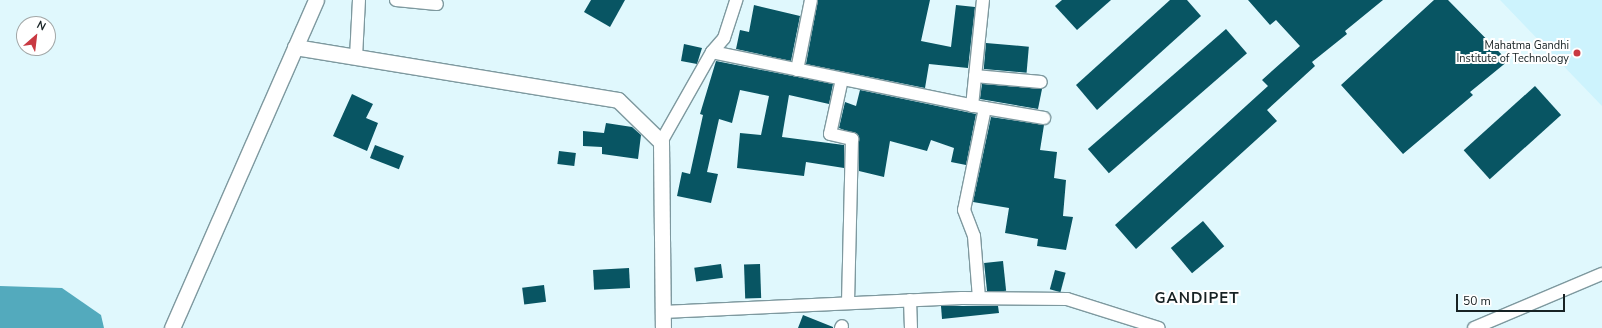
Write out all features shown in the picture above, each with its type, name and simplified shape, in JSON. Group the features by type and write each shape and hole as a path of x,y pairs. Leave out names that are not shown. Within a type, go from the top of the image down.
{"street":[{"path":"172,328 316,0"},
{"path":"356,57 359,0"},
{"path":"396,0 437,4"},
{"path":"663,328 661,142 712,52 724,38 736,0"},
{"path":"797,70 811,0"},
{"path":"972,106 983,0"},
{"path":"295,47 618,100 661,142"},
{"path":"712,52 972,106 1044,118"},
{"path":"975,76 1041,82"},
{"path":"842,79 830,134 852,139 848,303"},
{"path":"979,298 974,236 964,210 985,108"},
{"path":"1474,328 1602,274"},
{"path":"663,312 910,300 1067,298 1159,328"},
{"path":"910,300 911,328"}],"shaded area":[{"name":"Mahatma Gandhi Institute of Technology","path":"1500,0 1602,0 1602,106"}],"water":[{"path":"0,286 62,288 101,315 104,328 0,328"}],"building":[{"path":"591,0 625,0 610,27 584,12"},
{"path":"818,0 930,0 921,41 951,47 956,5 975,7 968,68 929,64 925,88 806,64"},
{"path":"1062,0 1111,0 1077,30 1055,6"},
{"path":"1170,0 1187,0 1201,16 1097,110 1076,85"},
{"path":"1248,0 1383,0 1345,31 1347,34 1312,62 1315,66 1267,110 1277,121 1136,249 1115,225 1268,86 1262,80 1300,46 1276,20 1270,25"},
{"path":"1434,0 1448,0 1508,61 1470,92 1473,95 1403,154 1341,85"},
{"path":"754,5 800,16 791,61 736,49 740,30 749,32"},
{"path":"1226,29 1247,53 1109,173 1088,149"},
{"path":"986,43 1029,47 1027,73 984,69"},
{"path":"684,44 702,48 697,64 681,61"},
{"path":"716,61 833,84 829,104 789,95 782,137 844,145 844,168 806,162 804,176 737,168 740,133 761,135 769,96 740,90 732,123 719,119 707,172 718,174 711,203 677,196 682,172 690,174 703,115 700,114"},
{"path":"982,84 1042,89 1038,109 980,99"},
{"path":"1535,86 1561,115 1490,179 1464,150"},
{"path":"860,90 976,114 966,165 951,162 954,148 931,140 927,151 890,141 884,177 859,171 859,136 839,128 845,102 856,106"},
{"path":"352,94 373,104 366,118 378,123 367,151 333,136"},
{"path":"991,117 1044,125 1040,150 1057,152 1054,178 1066,180 1063,216 1073,217 1066,250 1037,246 1038,239 1005,233 1009,208 973,202"},
{"path":"606,123 632,127 641,135 638,159 602,154 602,147 583,146 583,131 604,133"},
{"path":"375,145 404,156 399,169 370,158"},
{"path":"559,151 576,153 574,166 557,164"},
{"path":"1203,221 1224,246 1192,273 1171,248"},
{"path":"1003,261 1006,291 987,293 984,263"},
{"path":"721,264 723,278 696,282 694,268"},
{"path":"760,264 761,298 745,299 744,265"},
{"path":"629,268 630,288 594,290 593,270"},
{"path":"1055,270 1066,273 1060,292 1050,289"},
{"path":"544,285 546,302 524,305 522,288"},
{"path":"941,306 998,306 999,313 942,319"},
{"path":"803,315 833,327 833,328 798,328"}],"place":[{"name":"Mahatma Gandhi Institute of Technology","path":"1577,53"}],"district":[{"name":"GANDIPET","path":"1197,299"}]}
